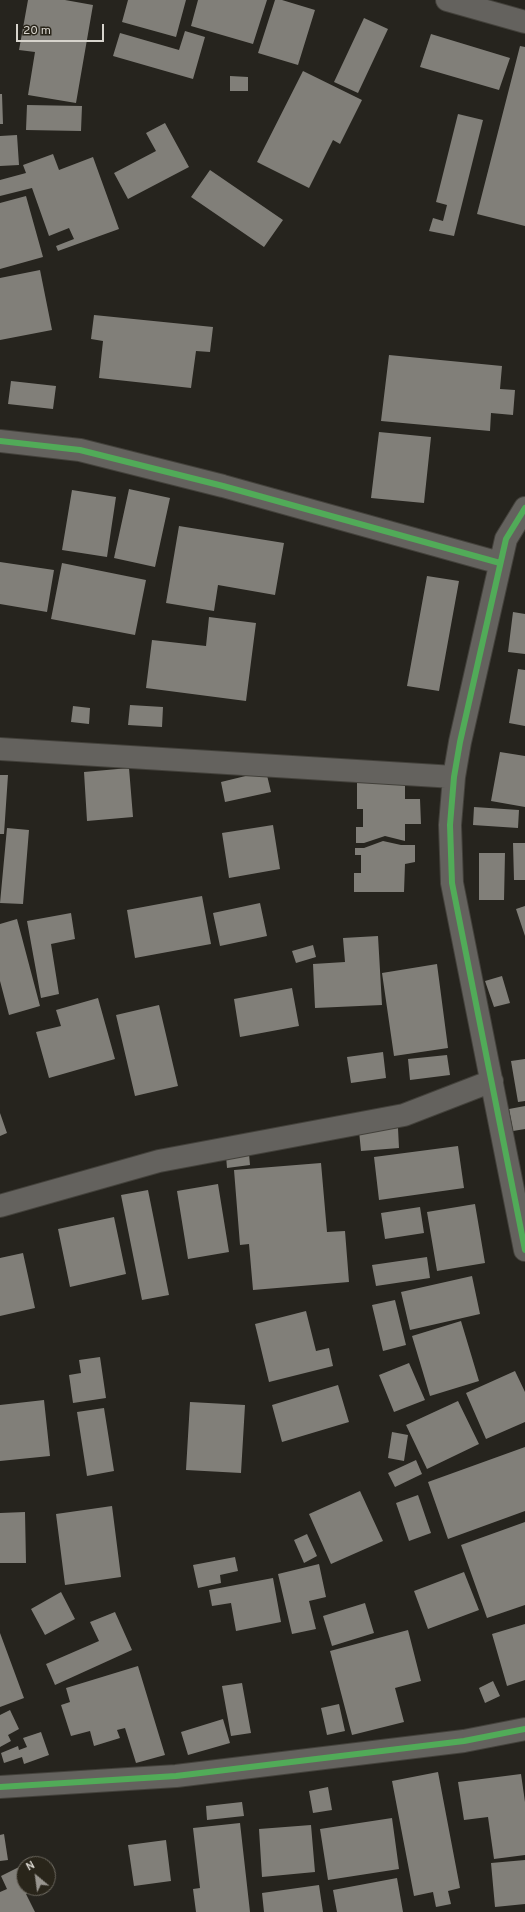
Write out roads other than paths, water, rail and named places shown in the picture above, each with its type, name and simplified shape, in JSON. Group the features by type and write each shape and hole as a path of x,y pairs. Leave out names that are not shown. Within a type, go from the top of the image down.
{"street":[{"path":"447,0 525,22"},
{"path":"0,441 80,450 223,486 500,563"},
{"path":"525,508 506,539 500,563 460,742 454,777 450,825 452,883 525,1250"},
{"path":"0,749 454,777"},
{"path":"0,1206 159,1161 404,1115 492,1081"},
{"path":"0,1788 176,1776 464,1741 525,1729"}]}
